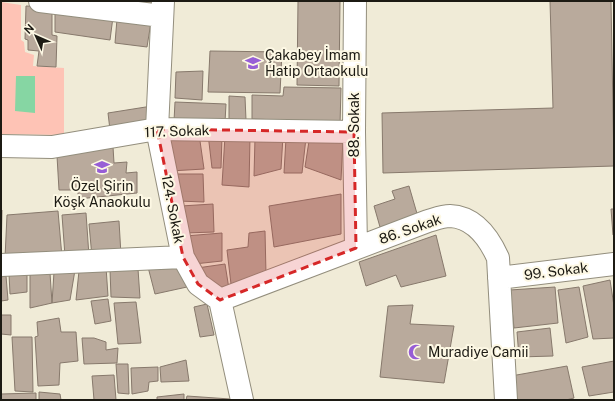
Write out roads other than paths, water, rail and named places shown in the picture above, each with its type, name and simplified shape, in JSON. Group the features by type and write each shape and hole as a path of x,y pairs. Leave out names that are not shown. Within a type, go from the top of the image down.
{"street":[{"path":"40,1 163,8"},
{"name":"88. Sokak","path":"356,1 354,132 356,248"},
{"name":"124. Sokak","path":"163,8 157,129 183,257 198,284 220,300"},
{"name":"117. Sokak","path":"1,146 52,147 157,129 354,132"},
{"name":"86. Sokak","path":"220,300 434,219 450,216 459,218 478,228 493,247 498,258 506,400"},
{"path":"1,265 183,257"},
{"name":"99. Sokak","path":"499,278 614,264"},
{"path":"220,300 242,400"}],"place":[{"name":"Çakabey İmam Hatip Ortaokulu","path":"253,63"},
{"name":"Özel Şirin Köşk Anaokulu","path":"102,167"},
{"name":"Muradiye Camii","path":"416,352"}]}
